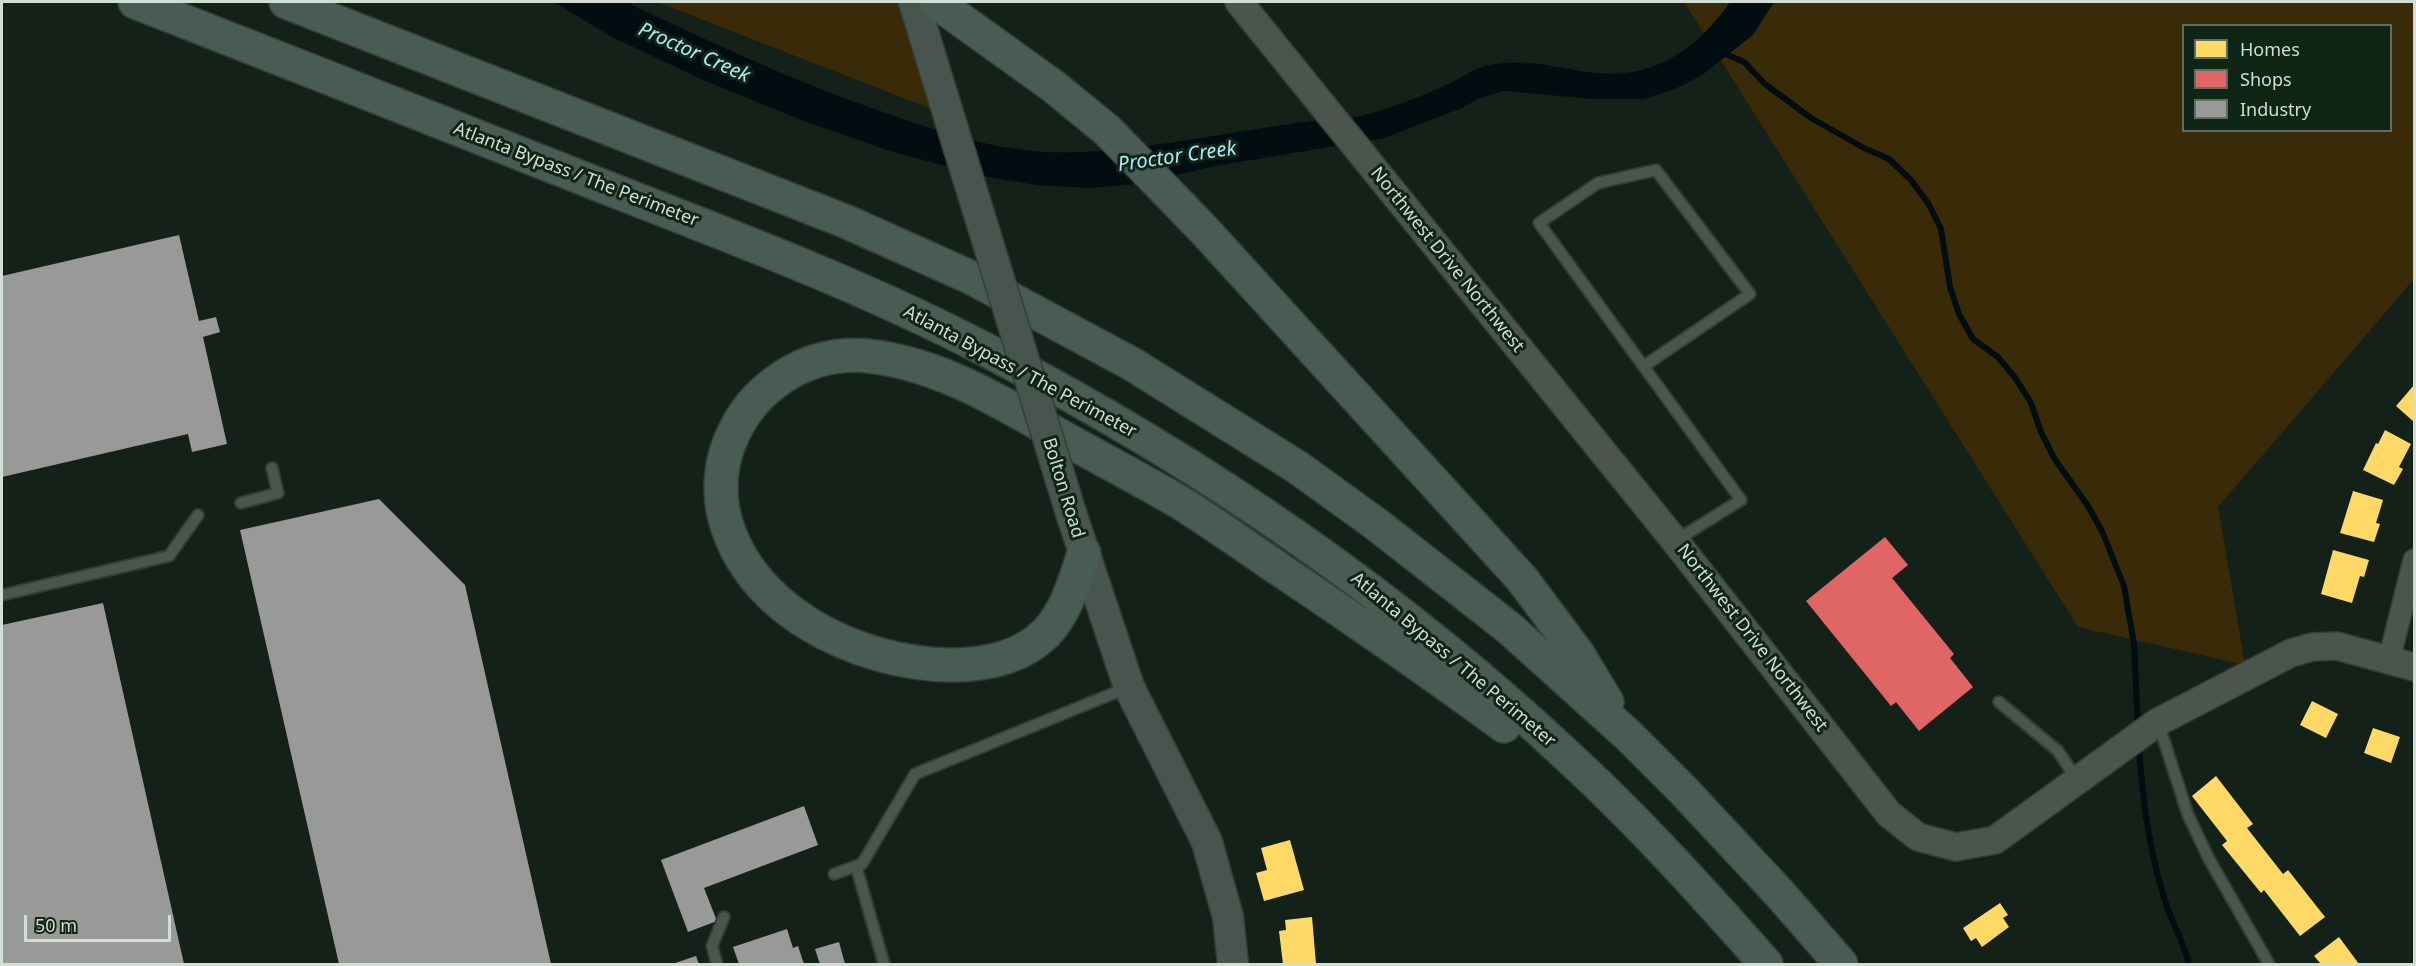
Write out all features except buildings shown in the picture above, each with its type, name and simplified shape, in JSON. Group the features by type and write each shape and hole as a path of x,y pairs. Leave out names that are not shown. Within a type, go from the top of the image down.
{"highway":[{"name":"Atlanta Bypass / The Perimeter","path":"135,2 751,243 865,290 992,353 1192,467 1270,517 1353,577 1422,630 1501,697 1574,762 1627,815 1766,964"},
{"path":"286,2 847,222 970,277 1132,364 1297,467 1376,524 1509,628 1629,736 1731,840 1841,964"},
{"path":"936,2 1053,86 1108,131 1204,230 1522,579 1578,654 1629,736"},
{"path":"1084,553 1070,595 1053,624 1035,642 1012,655 985,663 954,665 910,662 874,653 840,640 805,621 780,603 755,578 739,554 727,527 722,501 722,474 727,449 736,425 752,402 768,386 793,369 828,359 863,355 895,360 934,371 982,392 1183,505 1359,622 1627,815"}],"main road":[{"name":"Bolton Road","path":"914,2 1071,513 1129,687 1207,842 1228,917 1233,964"}],"street":[{"name":"Northwest Drive Northwest","path":"1239,2 1675,541 1889,813 1918,837 1956,847 1995,840 2158,722 2291,652 2337,646 2415,668"},
{"path":"2389,660 2415,560"}],"lane":[{"path":"1644,366 1750,294 1656,170 1598,183 1539,223 1741,500 1675,541"},
{"path":"241,503 278,494 272,468"},
{"path":"2,595 169,556 198,515"},
{"path":"834,874 862,864 915,774 1129,687"},
{"path":"1998,702 2058,751 2078,781"},
{"path":"2158,722 2188,815 2209,859 2269,964"},
{"path":"856,866 885,964"},
{"path":"717,964 712,946 724,916"}],"shaded area":[{"path":"657,2 915,2 960,120"},
{"path":"1684,2 2414,2 2414,279 2218,507 2245,665 2078,627"}],"water":[{"name":"Proctor Creek","path":"554,2 628,2 789,76 923,126 1005,147 1047,152 1072,152 1146,146 1300,122 1360,116 1423,95 1483,67 1502,63 1539,64 1610,74 1631,72 1669,60 1686,49 1716,20 1730,2 1774,2 1753,35 1701,76 1675,89 1644,99 1593,99 1503,91 1384,138 1215,166 1139,184 1088,188 1036,185 988,177 893,152 801,120 701,79 610,36"}],"waterway":[{"path":"1721,52 1744,62 1765,84 1811,118 1862,147 1889,159 1911,180 1928,203 1941,229 1950,287 1959,314 1973,339 1998,357 2016,379 2031,403 2041,432 2054,458 2088,506 2102,531 2124,586 2134,644 2138,728"},
{"path":"2139,744 2144,805 2155,865 2166,904 2189,964"}]}
